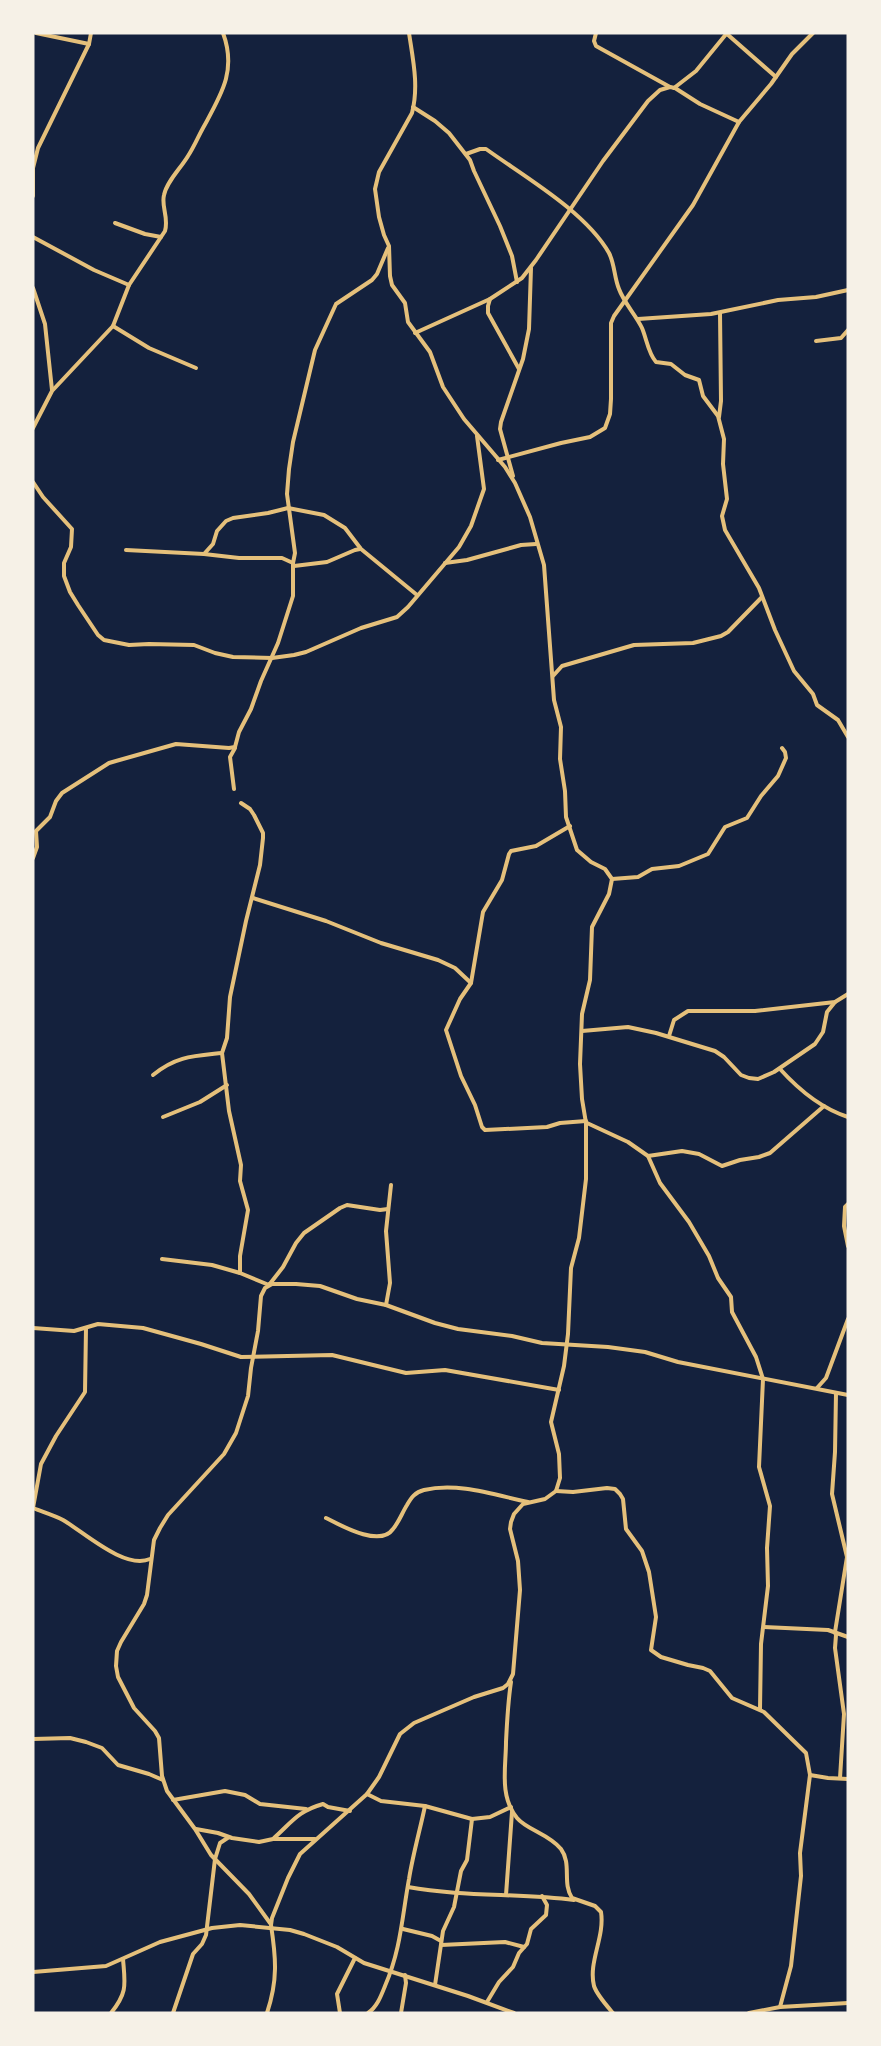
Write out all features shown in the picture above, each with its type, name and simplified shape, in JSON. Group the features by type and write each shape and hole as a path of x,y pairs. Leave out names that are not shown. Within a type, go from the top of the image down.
{"street":[{"path":"36,33 89,44"},
{"path":"33,196 33,168 38,148 89,44 91,33"},
{"path":"33,428 52,391 113,326 129,285 161,237 167,222 164,194 189,155 226,81 229,55 223,33"},
{"path":"409,33 416,73 412,113 379,172 375,189 379,217 389,246 392,285 405,303 408,322 430,352 443,387 515,483"},
{"path":"596,33 594,41 596,46 700,104 739,122"},
{"path":"415,333 490,299 516,282 531,268 569,209 648,101 660,90 672,87 696,71 726,33 776,77"},
{"path":"498,460 561,442 590,437 605,428 610,414 611,399 611,324 693,205 739,122 792,54 813,33"},
{"path":"413,107 449,133 470,160 512,256 516,282"},
{"path":"466,154 480,148 486,149 569,209 608,251 615,269 619,290 638,320 652,357 656,362 671,364 685,375 699,380 703,396 718,419 724,439 723,464 727,499 722,516 729,538 759,588 794,671 813,694 816,703 840,722 848,737"},
{"path":"115,223 161,237"},
{"path":"33,237 94,270 129,285"},
{"path":"234,789 230,758 283,630 293,596 295,553 288,508 288,486 293,442 315,350 332,310 343,298 372,280 389,246"},
{"path":"531,268 529,329 519,370 501,422 501,435 544,565 554,700 561,727 560,759 566,817 577,850 591,862 605,869 612,879 609,894 591,933 590,980 582,1014 581,1084 586,1122 586,1179 579,1238 571,1268 566,1344 559,1390 551,1422 560,1461 560,1478 556,1491 545,1499 529,1502 518,1508 511,1522 520,1590 504,1763 506,1792 512,1809 518,1820 546,1836 562,1850 567,1864 567,1889 572,1898 577,1901"},
{"path":"33,288 45,324 52,391"},
{"path":"638,320 720,313 778,300 816,297 848,290"},
{"path":"490,299 488,313 519,370"},
{"path":"718,419 721,401 720,313"},
{"path":"113,326 149,348 196,368"},
{"path":"816,341 841,338 848,330"},
{"path":"33,482 43,497 72,529 71,547 64,563 64,576 70,592 98,635 104,640 129,645 194,645 227,656 272,658 306,652 361,628 397,617 408,607 467,535 482,498 484,489 477,435"},
{"path":"204,554 213,544 217,531 226,521 288,508 330,518 345,528 361,549 417,595"},
{"path":"444,563 467,560 521,544 536,544"},
{"path":"126,550 239,558 282,558 293,565 320,564 361,549"},
{"path":"552,676 562,666 634,645 693,643 721,636 728,632 762,597"},
{"path":"33,858 37,847 36,831 50,817 59,796 101,767 176,744 235,747"},
{"path":"612,879 638,877 652,869 679,866 708,854 725,827 747,818 761,795 778,776 786,758 782,748"},
{"path":"240,1273 240,1256 248,1205 240,1181 242,1165 229,1111 222,1053 227,1038 230,997 260,865 263,833 250,809 241,803"},
{"path":"570,826 536,846 512,851 509,854 502,880 483,912 471,983 448,1024 446,1034 484,1130 586,1122 628,1142 648,1156 660,1183 695,1231 718,1278 731,1297 732,1312 753,1350 763,1379 759,1467 770,1506 766,1548 768,1586 761,1644 760,1710"},
{"path":"253,898 326,921 381,943 438,960 456,968 471,983"},
{"path":"669,1036 674,1020 688,1011 755,1011 835,1002 847,996"},
{"path":"582,1030 634,1028 669,1036 718,1053 747,1078 762,1078 780,1069 816,1044 823,1032 827,1012 835,1002"},
{"path":"153,1075 163,1066 179,1059 222,1053"},
{"path":"780,1069 806,1094 848,1117"},
{"path":"163,1117 202,1100 227,1084"},
{"path":"648,1156 682,1151 699,1154 722,1166 759,1157 770,1153 788,1135 825,1106"},
{"path":"386,1305 390,1283 386,1247 391,1185"},
{"path":"848,1204 844,1207 844,1226 848,1246"},
{"path":"271,1927 249,1894 215,1859 174,1800 163,1780 159,1738 134,1708 118,1677 117,1651 147,1595 153,1540 168,1515 224,1454 246,1406 261,1296 264,1290 278,1274 304,1233 340,1208 347,1205 388,1209"},
{"path":"162,1259 212,1265 269,1285 320,1286 458,1329 512,1336 542,1343 645,1352 678,1362 848,1395"},
{"path":"816,1388 821,1386 826,1378 848,1319"},
{"path":"33,1328 70,1331 98,1324 143,1328 241,1357 332,1356 406,1373 445,1370 559,1390"},
{"path":"86,1327 87,1381 85,1392 56,1436 42,1464 33,1508 62,1519 104,1548 130,1561 141,1562 150,1558"},
{"path":"836,1393 832,1494 847,1557 835,1632 835,1648 843,1698 844,1728 840,1778"},
{"path":"326,1518 361,1535 381,1536 393,1530 413,1496 421,1491 438,1488 463,1489 529,1502"},
{"path":"556,1491 615,1489 623,1499 626,1529 642,1551 649,1572 656,1617 651,1650 657,1655 710,1671 732,1698 760,1710 806,1753 810,1775 800,1853 801,1876 793,1952 780,2007"},
{"path":"764,1627 828,1630 848,1637"},
{"path":"267,2013 276,1974 271,1927 278,1901 297,1859 316,1839 368,1794 380,1777 400,1734 409,1726 474,1697 502,1688 511,1679"},
{"path":"33,1739 70,1738 86,1742 102,1748 118,1765 163,1780"},
{"path":"810,1775 848,1779"},
{"path":"174,1800 225,1791 245,1795 260,1804 306,1809"},
{"path":"368,1794 381,1801 425,1806 472,1820 490,1817 512,1809"},
{"path":"273,1839 286,1824 306,1809 323,1804 350,1811"},
{"path":"368,2013 374,2008 392,1971 403,1929 408,1887 425,1806"},
{"path":"506,1895 512,1809"},
{"path":"435,1985 444,1926 454,1907 460,1871 467,1860 472,1820"},
{"path":"195,1829 218,1833 229,1838 259,1842 273,1839 316,1839"},
{"path":"173,2013 194,1954 202,1944 206,1930 215,1859 219,1846 229,1838"},
{"path":"408,1887 457,1893 542,1896 595,1906 601,1912 601,1931 594,1986 613,2013"},
{"path":"486,2002 499,1982 513,1967 531,1929 546,1915 547,1905 542,1896"},
{"path":"33,1972 106,1966 160,1942 230,1924 271,1927 304,1934 337,1947 364,1963 514,2013"},
{"path":"403,1929 432,1936 441,1943 505,1942 524,1947"},
{"path":"340,2013 336,2001 337,1994 355,1958"},
{"path":"111,2013 121,2001 125,1990 123,1959"},
{"path":"400,2013 405,1975"},
{"path":"749,2013 780,2007 848,2003"}]}
